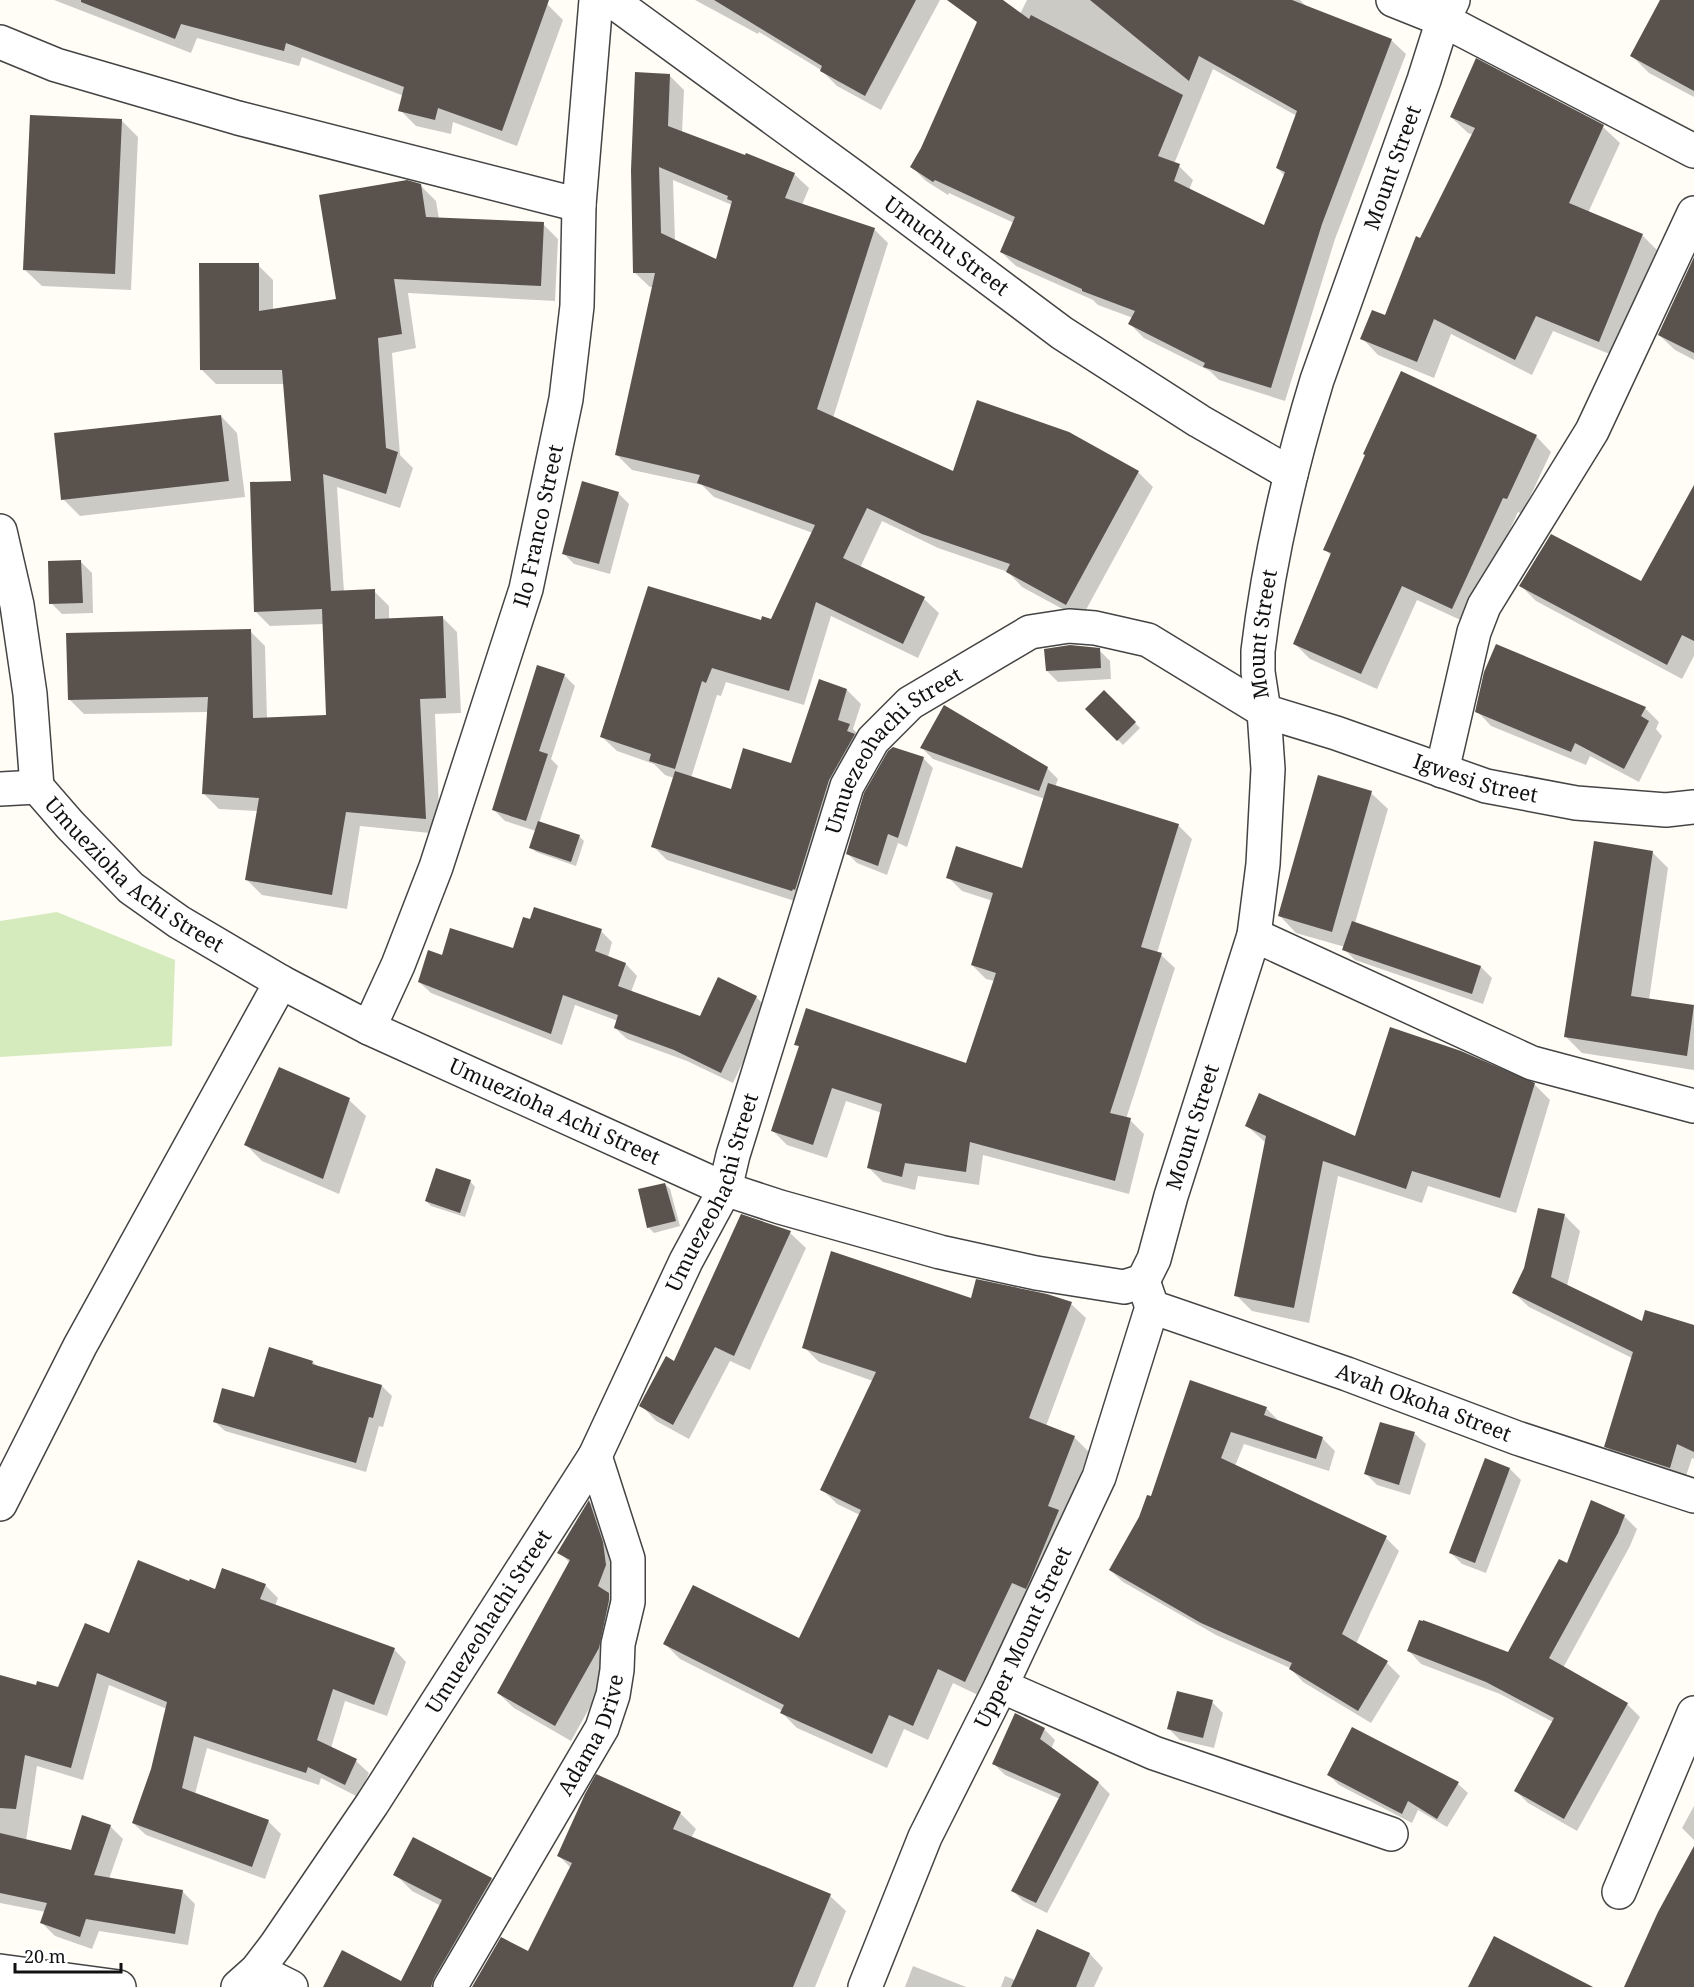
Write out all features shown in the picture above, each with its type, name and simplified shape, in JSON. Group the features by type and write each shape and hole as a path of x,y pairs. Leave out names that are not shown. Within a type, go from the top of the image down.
{"street":[{"name":"Ilo Franco Street","path":"369,1028 398,965 436,867 526,590 566,399 577,306 579,206 596,0"},
{"name":"Umuchu Street","path":"611,0 854,177 1062,333 1199,420 1291,474"},
{"path":"1393,0 1448,10 1694,151"},
{"name":"Mount Street","path":"1148,1294 1154,1259 1174,1187 1254,935 1263,864 1268,769 1258,651 1278,527 1317,380 1448,10"},
{"path":"0,42 56,65 238,118 579,206"},
{"path":"1442,771 1474,632 1484,606 1592,431 1694,213"},
{"path":"0,531 16,606 30,694 37,787 0,789"},
{"name":"Umuezeohachi Street","path":"247,1978 276,1946 372,1804 596,1456 686,1261 725,1189 733,1155 847,786 873,740 910,703 1030,632 1069,626 1095,628 1148,640 1264,711"},
{"name":"Igwesi Street","path":"1264,711 1485,786 1575,804 1666,810 1694,807"},
{"name":"Umuezioha Achi Street","path":"37,787 131,888 179,922 281,982 369,1028 725,1189 780,1207 940,1252 1036,1273 1124,1287 1148,1294"},
{"path":"1254,935 1532,1063 1694,1106"},
{"path":"0,1504 80,1346 281,982"},
{"name":"Avah Okoha Street","path":"1148,1294 1347,1374 1516,1438 1694,1496"},
{"name":"Upper Mount Street","path":"865,1987 925,1837 1001,1686 1099,1477 1148,1294"},
{"name":"Adama Drive","path":"450,1987 602,1728 613,1695 618,1644 628,1602 628,1559 596,1456"},
{"path":"1001,1686 1154,1753 1390,1834"},
{"path":"1619,1892 1694,1713"},
{"path":"0,1971 119,1987"},
{"path":"247,1978 291,1987"}],"green space":[{"path":"57,912 175,960 172,1046 0,1057 0,921"}],"building":[{"path":"81,0 549,0 502,131 438,108 435,120 398,111 404,87 286,43 284,51 181,24 175,39 81,2"},
{"path":"714,0 916,0 865,96 820,71 822,66"},
{"path":"947,0 1003,0 1029,19 1031,15 1183,95 1158,156 1180,164 1174,181 1264,225 1285,172 1276,168 1297,111 1199,56 1189,81 1090,0 1292,0 1392,39 1322,224 1271,388 1203,367 1205,363 1128,324 1135,311 1082,291 1082,289 1000,252 1015,217 935,180 933,182 910,167 921,148 977,22"},
{"path":"1660,0 1694,0 1694,91 1630,56"},
{"path":"1476,58 1604,125 1569,203 1643,234 1599,342 1536,316 1515,360 1434,319 1417,362 1360,339 1372,310 1385,315 1416,236 1420,238 1475,128 1450,117"},
{"path":"635,72 670,74 668,126 795,173 785,198 875,228 817,409 953,471 977,400 1069,432 1139,471 1066,605 1006,572 1010,564 922,534 867,508 843,558 925,597 903,644 816,602 789,691 712,668 706,683 702,681 675,769 649,761 651,754 600,737 648,586 761,620 762,616 771,619 815,525 697,483 700,475 615,455 655,273 633,273 631,170","holes":["659,167 728,196 727,199 732,201 716,259 661,233"]},
{"path":"30,115 122,119 115,274 23,270"},
{"path":"407,180 421,184 426,217 544,222 541,286 394,279 402,334 378,338 386,448 398,452 386,494 323,474 331,591 375,589 375,619 443,616 446,698 420,699 426,819 346,812 332,895 245,880 259,798 202,794 208,697 68,700 66,633 251,629 253,718 326,715 322,609 254,612 250,482 291,481 282,370 200,370 199,263 259,263 259,311 336,299 319,195"},
{"path":"1694,257 1694,353 1658,335"},
{"path":"1401,371 1537,435 1507,499 1503,498 1452,609 1402,586 1361,674 1293,644 1331,553 1323,550"},
{"path":"221,415 229,481 61,500 54,433"},
{"path":"582,481 619,492 599,564 562,554"},
{"path":"1694,485 1694,641 1682,635 1667,665 1519,586 1551,534 1641,581"},
{"path":"81,560 83,603 49,604 48,561"},
{"path":"1496,644 1646,707 1641,716 1649,721 1624,769 1575,743 1571,752 1475,712 1484,672"},
{"path":"1070,645 1100,648 1101,668 1046,671 1044,649"},
{"path":"537,665 565,674 539,751 548,754 526,821 492,810"},
{"path":"819,679 847,689 838,720 850,724 847,731 855,734 829,780 795,890 792,891 651,847 675,771 731,789 743,748 791,763"},
{"path":"1104,690 1136,722 1117,741 1085,709"},
{"path":"944,705 1048,767 1039,791 920,748"},
{"path":"893,747 924,757 898,838 888,834 878,866 846,854 864,793 888,751"},
{"path":"1318,775 1372,791 1332,932 1278,916"},
{"path":"1048,783 1179,824 1141,947 1162,953 1110,1113 1131,1118 1115,1181 970,1142 966,1172 905,1163 902,1177 867,1168 882,1104 832,1088 813,1145 771,1131 799,1046 794,1045 806,1008 966,1063 996,973 971,965 993,893 946,878 956,846 1022,868"},
{"path":"538,821 580,835 571,862 529,848"},
{"path":"1594,841 1653,851 1631,996 1694,1005 1687,1056 1564,1037"},
{"path":"534,907 602,929 595,951 626,963 618,986 700,1016 718,977 757,996 721,1073 674,1050 614,1028 618,1015 563,995 551,1034 418,982 428,950 442,955 450,928 513,948 523,917 530,919"},
{"path":"1352,921 1481,966 1472,994 1342,950"},
{"path":"1390,1027 1461,1051 1535,1083 1500,1198 1412,1171 1406,1189 1323,1161 1294,1308 1234,1296 1266,1136 1245,1126 1259,1093 1355,1136"},
{"path":"279,1067 350,1098 323,1179 244,1145"},
{"path":"436,1168 471,1180 460,1213 425,1201"},
{"path":"665,1183 676,1221 647,1228 638,1189"},
{"path":"1538,1208 1565,1214 1551,1277 1642,1321 1645,1310 1694,1325 1694,1452 1677,1444 1670,1468 1604,1447 1633,1352 1512,1293 1524,1268"},
{"path":"741,1214 791,1231 734,1356 715,1347 673,1425 639,1406 666,1356 674,1361"},
{"path":"831,1251 971,1298 976,1279 1047,1294 1072,1302 1029,1418 1075,1436 1048,1506 1059,1510 1031,1578 1026,1589 1012,1583 965,1682 938,1669 913,1726 889,1715 872,1754 780,1713 784,1705 663,1644 693,1585 799,1638 861,1510 820,1490 876,1372 802,1348"},
{"path":"269,1347 313,1361 312,1364 382,1385 373,1418 369,1417 356,1463 213,1422 222,1388 254,1397"},
{"path":"1190,1380 1267,1407 1264,1415 1323,1437 1316,1459 1231,1432 1221,1458 1387,1536 1342,1634 1388,1661 1358,1711 1289,1669 1292,1663 1201,1623 1109,1570 1139,1517 1147,1495 1151,1496"},
{"path":"1380,1422 1415,1432 1399,1485 1364,1474"},
{"path":"1485,1458 1510,1468 1475,1563 1449,1553"},
{"path":"589,1500 603,1542 606,1565 598,1586 609,1593 609,1600 599,1648 555,1726 497,1693 570,1560 557,1553"},
{"path":"1591,1500 1625,1515 1618,1533 1549,1658 1628,1703 1564,1819 1514,1791 1554,1718 1486,1682 1407,1651 1419,1620 1423,1620 1508,1652 1559,1559 1567,1563"},
{"path":"138,1560 215,1589 222,1568 266,1584 260,1599 395,1648 374,1705 333,1689 317,1740 357,1759 345,1785 308,1767 306,1773 194,1736 182,1788 269,1820 252,1867 132,1823 151,1769 167,1702 97,1673 71,1768 25,1755 16,1809 0,1808 0,1675 36,1685 37,1681 58,1687 85,1623 109,1633"},
{"path":"1177,1691 1213,1700 1203,1738 1167,1729"},
{"path":"1015,1713 1045,1728 1040,1739 1099,1782 1036,1903 1011,1891 1061,1794 992,1764"},
{"path":"1352,1727 1459,1782 1437,1819 1408,1801 1402,1814 1327,1775"},
{"path":"596,1774 681,1812 673,1829 831,1894 793,1987 472,1987 501,1937 528,1951 572,1863 557,1856"},
{"path":"82,1815 111,1825 94,1875 183,1890 175,1934 86,1919 80,1937 40,1923 47,1903 0,1893 0,1833 71,1850"},
{"path":"413,1837 492,1878 431,1987 323,1987 342,1950 401,1981 442,1900 393,1875"},
{"path":"1694,1846 1694,1987 1624,1987 1658,1912"},
{"path":"1037,1929 1090,1953 1076,1987 1011,1987"},
{"path":"1494,1936 1593,1987 1468,1987"}]}
